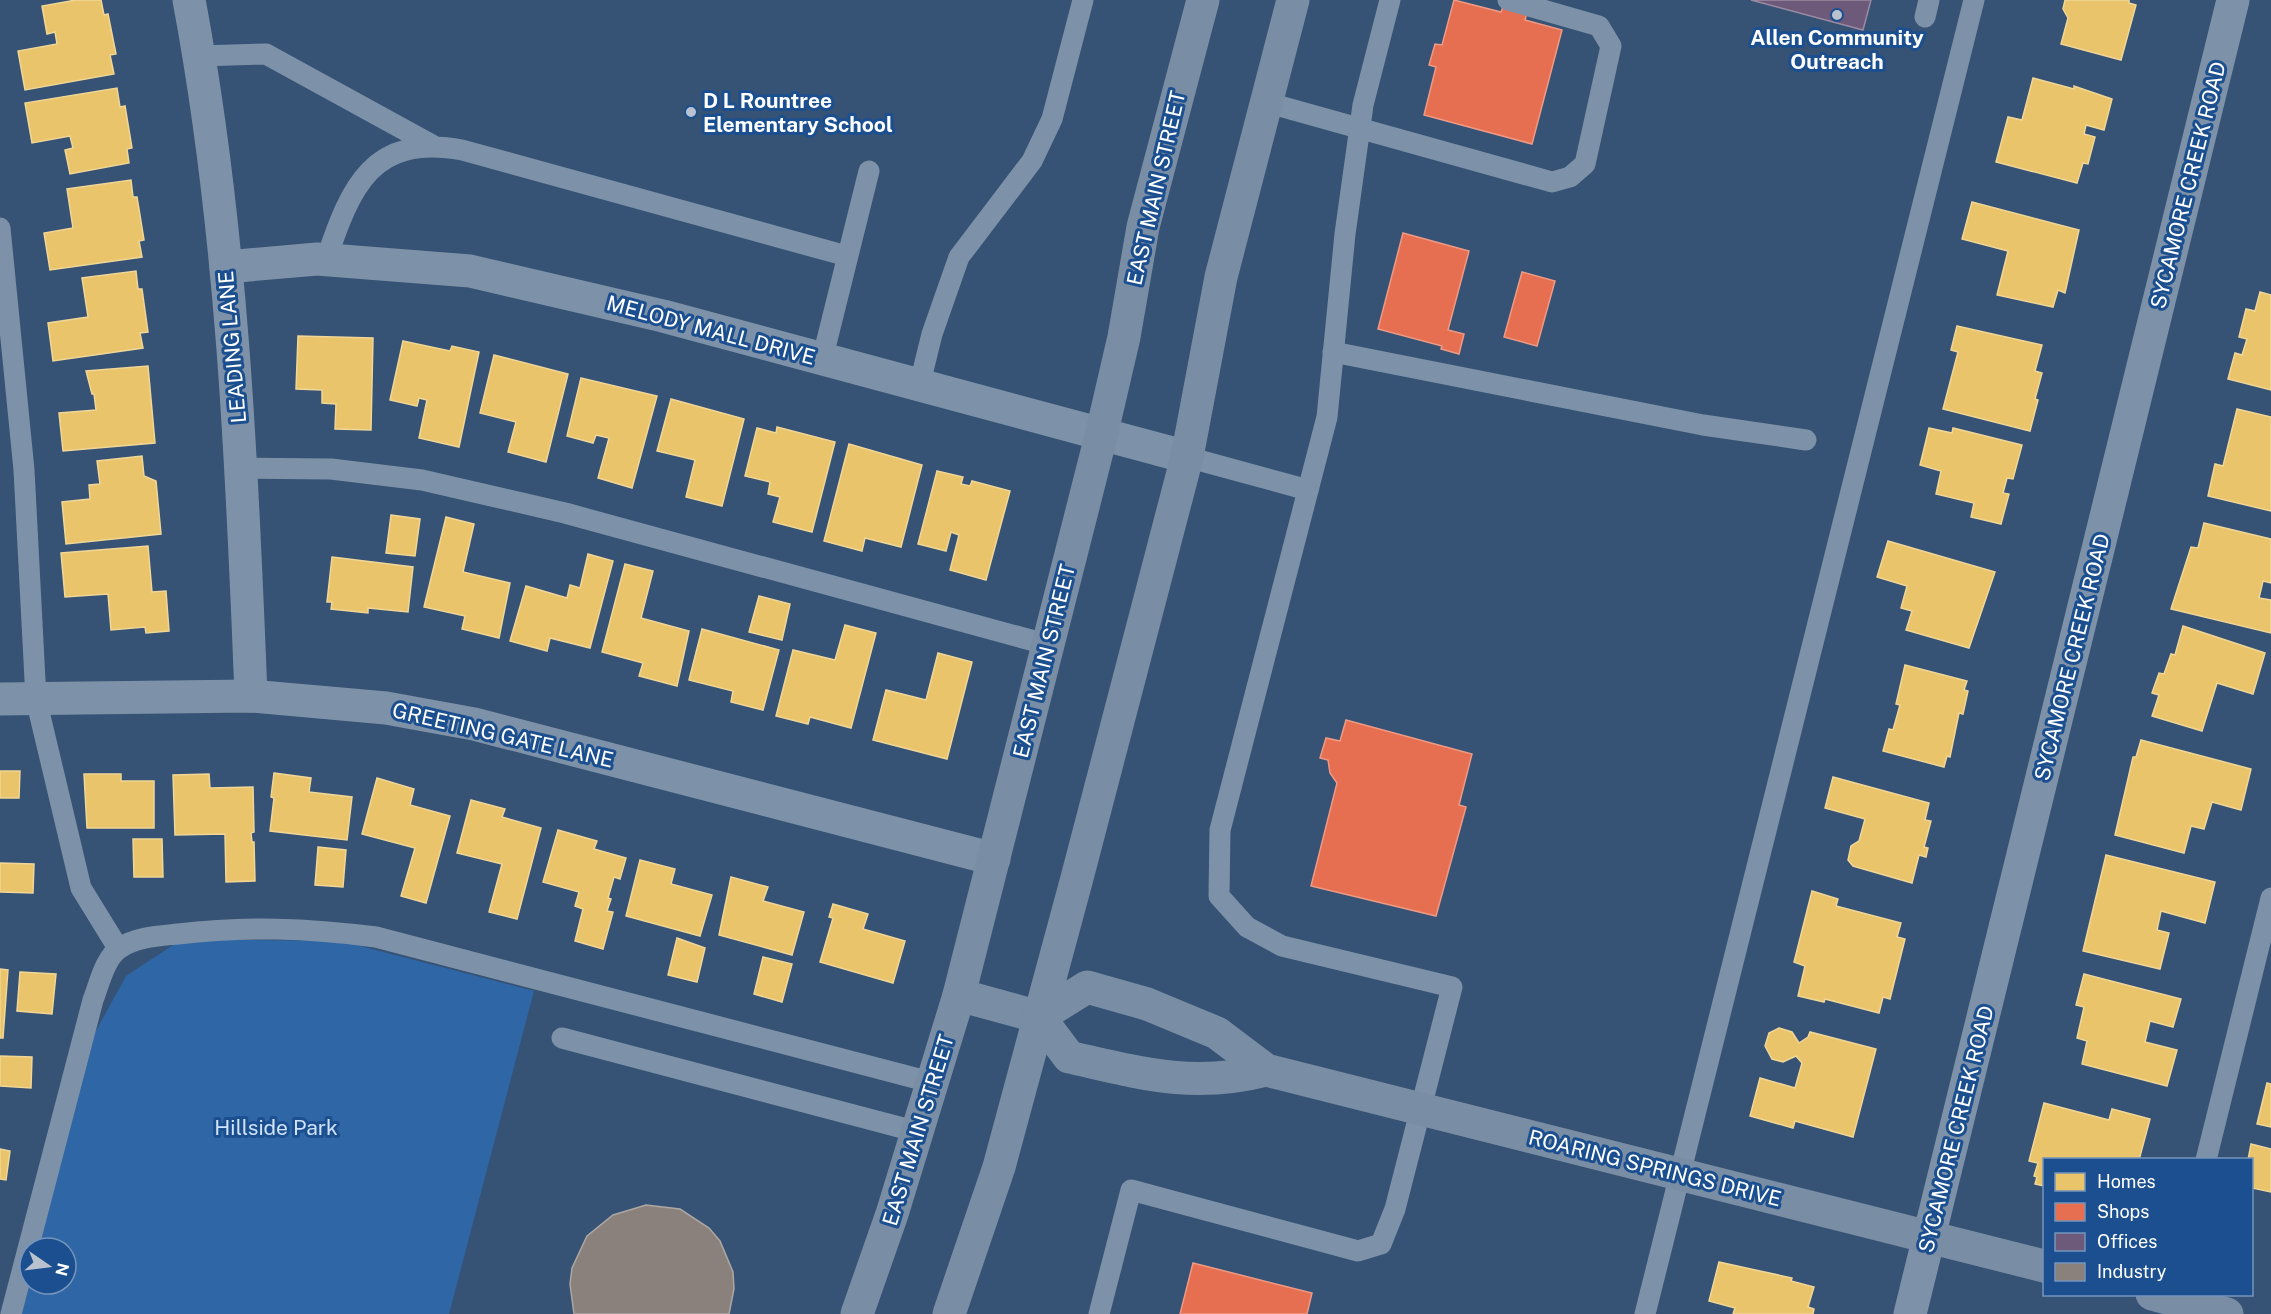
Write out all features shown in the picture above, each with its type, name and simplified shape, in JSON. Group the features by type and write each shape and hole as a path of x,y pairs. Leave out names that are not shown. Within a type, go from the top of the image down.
{"main road":[{"name":"EAST MAIN STREET","path":"857,1314 934,1083 959,995 1101,436 1124,337 1143,227 1203,0"},
{"path":"949,1314 999,1167 1187,457 1221,277 1293,0"},
{"name":"ROARING SPRINGS DRIVE","path":"1266,1071 1220,1080 1183,1080 1069,1057 1039,1017 1087,987 1147,1004 1217,1033 1266,1071 2043,1266"},
{"path":"959,995 1039,1017"},
{"path":"2165,1301 2227,1314"}],"street":[{"name":"LEADING LANE","path":"189,0 217,172 226,267 242,468 251,696"},
{"name":"SYCAMORE CREEK ROAD","path":"1910,1314 2233,0"},
{"name":"MELODY MALL DRIVE","path":"226,267 326,260 470,271 663,316 1101,436 1187,457"},
{"name":"GREETING GATE LANE","path":"0,699 251,696 386,708 474,724 994,859"}],"lane":[{"path":"919,387 932,334 959,257 1032,161 1052,118 1083,0"},
{"path":"1099,1314 1131,1190 1358,1251 1381,1244 1395,1209 1452,987 1282,946 1247,927 1219,896 1220,830 1327,417 1345,234 1363,105 1390,0"},
{"path":"1265,102 1552,182 1570,177 1585,164 1611,46 1599,26 1508,0"},
{"path":"1645,1314 1974,0"},
{"path":"199,56 267,54 432,145"},
{"path":"326,260 343,209 376,165 402,150 432,145 462,150 848,256"},
{"path":"822,360 869,171"},
{"path":"0,228 24,470 36,699 81,888 118,948"},
{"path":"1333,352 1703,424 1806,440"},
{"path":"1187,457 1308,490"},
{"path":"242,468 331,469 423,480 565,513 1049,645"},
{"path":"2206,1158 2271,898"},
{"path":"11,1314 93,1000 109,960 118,948 142,939 210,930 308,928 376,938 934,1083"},
{"path":"562,1038 918,1132"}],"green space":[{"name":"Hillside Park","path":"182,939 341,941 534,991 449,1314 19,1314 24,1296 78,1296 78,1236 40,1236 92,1038 126,976"}],"building: Homes":[{"path":"76,0 101,0 104,15 108,14 116,54 110,55 114,74 25,90 18,51 57,44 55,32 47,34 42,6"},
{"path":"2065,0 2129,0 2129,3 2136,5 2121,60 2061,44 2068,18 2063,9"},
{"path":"2033,78 2074,89 2074,86 2112,99 2104,130 2086,125 2084,134 2095,137 2088,164 2083,163 2077,183 1996,162 2008,117 2022,120"},
{"path":"117,88 120,107 125,106 132,148 127,149 129,163 70,174 65,150 73,148 70,136 32,143 25,103"},
{"path":"131,180 133,197 137,197 144,240 139,241 142,257 50,270 44,233 73,228 67,189"},
{"path":"1972,202 2079,230 2065,293 2058,290 2053,307 1997,295 2008,251 1962,239"},
{"path":"136,271 138,289 142,289 148,332 140,333 143,348 53,361 48,323 88,317 82,278"},
{"path":"2260,292 2271,295 2271,390 2228,379 2235,353 2242,355 2247,339 2239,337 2246,309 2255,311"},
{"path":"1957,326 2042,345 2035,371 2042,373 2030,431 1943,409 1958,352 1951,350"},
{"path":"298,336 373,338 371,430 335,429 336,404 322,403 322,390 296,389"},
{"path":"403,341 450,351 452,346 479,352 459,447 419,438 427,400 419,398 417,406 390,400"},
{"path":"494,355 568,374 546,462 508,452 516,422 480,413"},
{"path":"148,366 155,443 63,451 59,413 96,410 94,394 92,394 86,371"},
{"path":"581,378 657,396 632,488 598,478 609,438 596,435 593,443 567,436"},
{"path":"671,399 744,419 722,506 686,497 695,460 657,451"},
{"path":"2237,409 2271,417 2271,511 2208,496 2215,464 2223,466"},
{"path":"777,427 835,442 812,532 773,522 780,497 768,494 770,482 745,476 757,428 776,433"},
{"path":"1929,428 1952,433 1953,428 2022,445 2013,479 2007,478 2003,493 2009,494 2001,524 1971,517 1974,503 1936,494 1941,471 1920,465"},
{"path":"849,444 922,465 901,547 865,538 862,551 824,541"},
{"path":"142,456 144,476 156,481 161,534 66,544 62,502 90,499 89,485 100,484 97,461"},
{"path":"937,471 963,477 961,484 970,486 972,481 1010,491 986,580 950,570 959,535 951,532 946,551 918,544"},
{"path":"391,515 420,519 415,556 386,553"},
{"path":"446,517 474,524 463,572 510,583 499,638 462,629 465,616 424,607"},
{"path":"2204,523 2271,539 2271,583 2263,581 2259,598 2271,600 2271,633 2171,609 2191,547 2198,548"},
{"path":"1888,541 1995,572 1969,648 1906,630 1912,611 1901,608 1907,586 1877,577"},
{"path":"148,546 152,592 166,591 169,631 146,633 145,627 111,630 108,594 65,597 61,553"},
{"path":"588,554 613,561 590,648 550,638 547,651 510,641 526,586 567,598 570,585 580,588"},
{"path":"332,557 413,567 408,612 368,608 368,613 331,609 332,602 327,602"},
{"path":"625,564 653,571 641,618 689,631 677,686 639,676 643,663 602,652"},
{"path":"759,596 790,604 782,640 749,632"},
{"path":"845,625 876,633 851,728 810,717 808,724 776,716 793,650 835,660"},
{"path":"2183,626 2265,653 2253,694 2217,683 2202,731 2152,716 2159,695 2152,693 2159,673 2164,674 2171,654 2175,655"},
{"path":"702,629 779,650 763,710 731,702 733,691 689,680"},
{"path":"938,653 972,662 947,759 873,740 886,690 926,700"},
{"path":"1905,665 1967,681 1964,690 1968,691 1963,714 1959,713 1950,757 1947,756 1944,767 1883,751 1889,729 1893,730 1900,705 1896,704"},
{"path":"2141,740 2251,769 2241,810 2212,802 2204,829 2191,826 2184,853 2115,835 2133,757 2136,757"},
{"path":"0,771 20,771 19,798 0,798"},
{"path":"274,773 311,778 309,792 352,797 347,840 270,831"},
{"path":"84,774 121,774 121,781 154,781 154,828 87,828"},
{"path":"209,774 210,788 253,787 254,832 251,833 252,842 254,842 255,881 226,882 225,834 175,835 173,775"},
{"path":"1833,777 1929,803 1925,820 1931,821 1924,847 1928,848 1926,857 1919,855 1912,883 1853,866 1848,860 1851,846 1859,841 1865,819 1825,808"},
{"path":"377,778 414,789 410,805 450,816 426,903 401,896 415,848 362,834"},
{"path":"471,800 505,809 502,817 541,828 517,919 489,912 502,864 457,853"},
{"path":"558,830 597,841 594,849 626,858 620,879 614,877 608,898 611,899 607,911 613,912 603,949 575,941 583,909 575,906 579,892 543,882"},
{"path":"133,839 162,839 163,877 134,877"},
{"path":"318,847 346,850 343,887 315,885"},
{"path":"2106,855 2215,882 2205,923 2161,911 2157,930 2169,933 2160,969 2083,951"},
{"path":"640,860 675,869 671,884 712,895 700,936 626,916"},
{"path":"0,863 34,864 33,893 0,892"},
{"path":"731,877 768,887 763,901 804,912 792,955 719,935"},
{"path":"1812,891 1838,899 1836,906 1901,923 1897,937 1905,939 1890,999 1883,997 1879,1013 1825,999 1824,1002 1798,996 1805,966 1794,962"},
{"path":"833,904 868,914 863,929 905,941 893,983 820,962 833,918 829,917"},
{"path":"677,938 705,948 697,982 668,975"},
{"path":"763,957 792,964 782,1002 754,994"},
{"path":"0,969 8,970 3,1038 0,1038"},
{"path":"20,972 56,974 52,1014 17,1011"},
{"path":"2084,974 2181,999 2173,1027 2150,1021 2145,1042 2177,1050 2167,1086 2082,1064 2087,1041 2077,1038 2084,1007 2076,1005"},
{"path":"1779,1028 1792,1032 1799,1043 1808,1037 1810,1032 1876,1049 1853,1137 1795,1121 1793,1128 1750,1116 1760,1078 1795,1088 1802,1063 1796,1056 1783,1062 1772,1059 1765,1046 1769,1033"},
{"path":"0,1056 32,1057 31,1088 0,1086"},
{"path":"2267,1083 2271,1084 2271,1127 2257,1124"},
{"path":"2044,1103 2109,1120 2112,1109 2150,1119 2140,1158 2043,1158 2043,1186 2035,1184 2037,1177 2034,1176 2038,1163 2029,1161"},
{"path":"2251,1144 2271,1149 2271,1192 2253,1188 2253,1158 2248,1158"},
{"path":"0,1149 10,1151 6,1180 0,1179"},
{"path":"1719,1262 1792,1278 1791,1281 1814,1287 1808,1307 1814,1309 1813,1314 1733,1314 1735,1308 1709,1301"}],"building: Shops":[{"path":"1454,0 1501,12 1503,7 1527,13 1525,20 1562,30 1532,144 1424,115 1436,67 1429,65 1435,44 1442,45"},
{"path":"1403,233 1469,251 1448,330 1464,334 1459,354 1441,349 1442,346 1378,329"},
{"path":"1522,272 1555,281 1537,346 1504,337"},
{"path":"1346,720 1472,754 1459,805 1466,807 1436,916 1311,886 1337,783 1330,773 1328,760 1320,758 1326,738 1340,741"},
{"path":"1193,1263 1312,1293 1307,1314 1180,1314"}],"building: Offices":[{"name":"Allen Community Outreach","path":"1751,0 1871,0 1863,30"}],"building: Industry":[{"path":"646,1205 680,1209 709,1228 720,1241 733,1272 734,1289 729,1314 574,1314 570,1284 572,1268 587,1236 613,1215"}],"place":[{"name":"Allen Community Outreach","path":"1837,15"},
{"name":"D L Rountree Elementary School","path":"691,112"}]}
